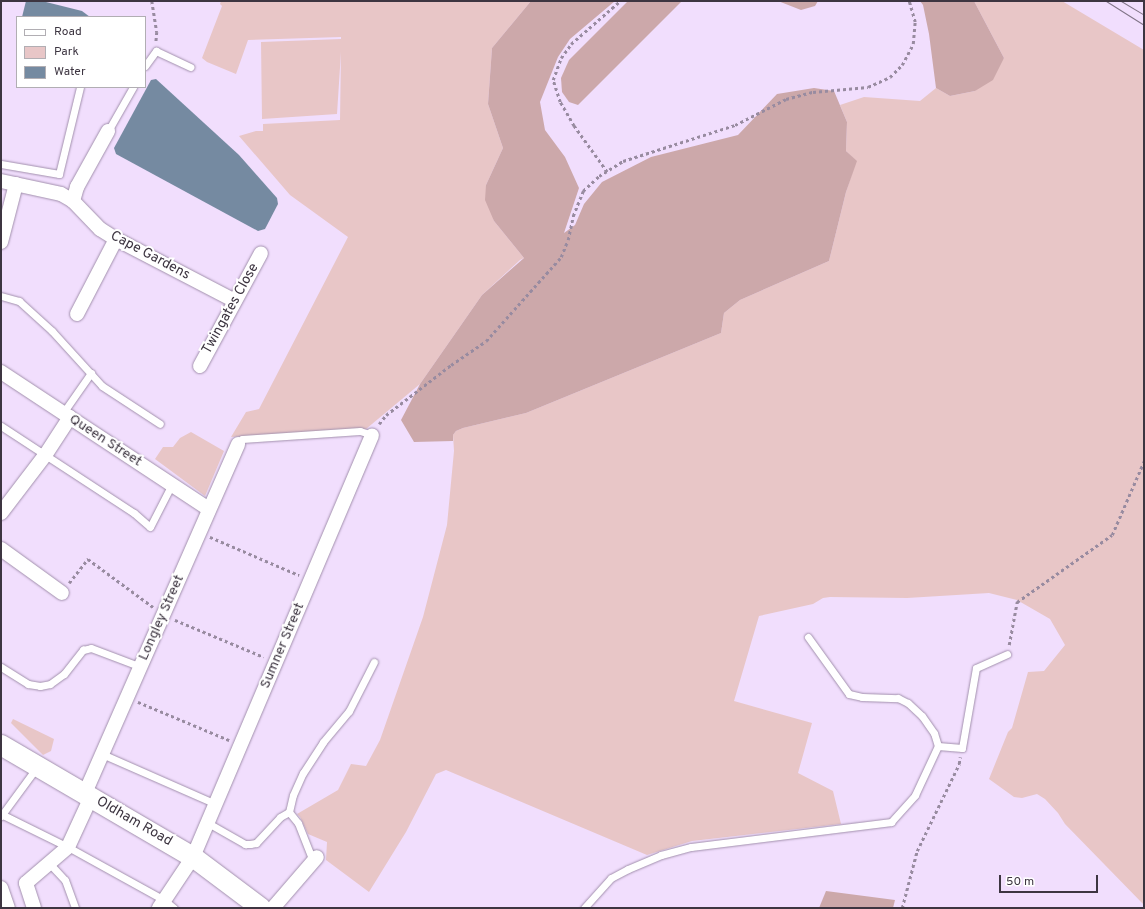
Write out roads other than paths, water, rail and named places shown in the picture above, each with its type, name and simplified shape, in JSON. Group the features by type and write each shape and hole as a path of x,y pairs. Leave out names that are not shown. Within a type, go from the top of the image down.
{"main road":[{"name":"Oldham Road","path":"1,745 193,857 261,908"}],"street":[{"path":"1,180 61,194 73,201 77,187 108,131"},
{"path":"1,242 16,184"},
{"name":"Cape Gardens","path":"73,201 100,229 116,239 235,301"},
{"path":"78,314 116,239"},
{"name":"Twingates Close","path":"200,366 262,253"},
{"name":"Queen Street","path":"1,372 172,484 209,510"},
{"path":"3,505 46,454 67,415"},
{"name":"Sumner Street","path":"166,905 193,857 208,823 372,435"},
{"name":"Longley Street","path":"68,847 102,754 238,444"},
{"path":"1,549 62,593"},
{"path":"34,908 26,883 68,847"},
{"path":"273,908 315,859"},
{"path":"1,888 8,908"}],"lane":[{"path":"146,65 156,51 191,67"},
{"path":"1,164 59,174 80,88"},
{"path":"108,131 132,88"},
{"path":"1,296 19,301 52,330 102,386 160,424"},
{"path":"67,415 91,373"},
{"path":"1,426 46,454 134,513 150,527 172,484"},
{"path":"238,444 242,439 360,431 372,435"},
{"path":"584,908 611,878 661,855 691,847 891,822 915,794 938,746 934,733 922,716 908,703 898,698 862,697 848,694 808,637"},
{"path":"1,667 28,684 40,686 50,684 64,674 83,650 91,648 141,666"},
{"path":"938,746 962,748 976,668 1007,654"},
{"path":"208,823 245,844 250,844 256,843 280,817 289,812 293,795 303,773 323,742 349,711 374,662"},
{"path":"102,754 216,804"},
{"path":"38,767 2,815 68,847 166,905"},
{"path":"289,812 298,823 315,859"},
{"path":"49,863 65,880 75,908"}],"water":[{"path":"26,1 42,1 82,11 89,16 22,16"},
{"path":"156,79 239,155 277,198 278,204 265,229 258,231 116,154 114,148 151,80"}],"tram line":[{"path":"1106,1 1144,25"},
{"path":"1121,1 1144,15"}]}
